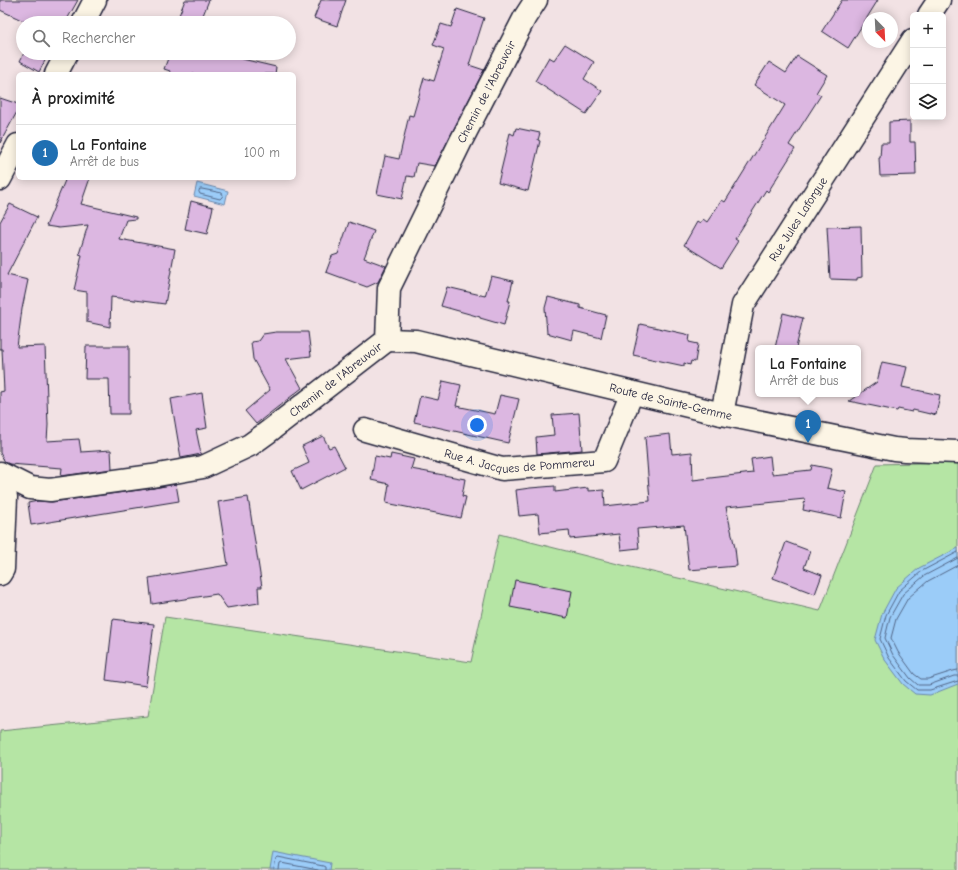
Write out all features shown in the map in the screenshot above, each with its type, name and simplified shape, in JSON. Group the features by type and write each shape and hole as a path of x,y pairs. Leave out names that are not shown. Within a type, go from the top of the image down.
{"street":[{"path":"87,16 95,0"},
{"name":"Chemin de l'Abreuvoir","path":"0,473 30,488 50,490 152,476 203,467 250,445 387,340 389,288 461,141 525,17 536,0"},
{"path":"931,12 939,0"},
{"name":"Rue Jules Laforgue","path":"722,414 743,305 910,45"},
{"path":"57,72 63,60"},
{"path":"0,179 16,149"},
{"name":"Route de Sainte-Gemme","path":"387,340 416,342 722,414 905,450 958,452"},
{"name":"Rue A. Jacques de Pommereu","path":"365,430 502,469 604,461 632,393"},
{"path":"0,483 6,496 3,569 0,574"}],"green space":[{"path":"958,462 958,870 0,870 0,731 148,716 165,617 471,662 499,534 618,564 820,611 877,464"}],"water":[{"path":"197,183 228,191 225,204 194,196"},
{"path":"958,548 958,684 930,695 915,694 903,684 885,660 875,640 882,614 896,588 919,568"},
{"path":"273,852 330,863 329,870 270,870"}],"building":[{"path":"0,0 78,0 69,16 16,16 16,17 0,10"},
{"path":"185,0 209,0 203,16 179,16"},
{"path":"321,0 346,0 337,26 314,18"},
{"path":"842,0 878,0 870,12 862,12 862,26 848,48 822,31"},
{"path":"457,9 484,18 469,65 484,70 435,166 417,163 414,177 407,176 402,199 377,194 385,156 399,159 409,115 413,116 424,78 434,81 444,49 433,45 441,24 451,27"},
{"path":"565,44 594,62 584,79 602,91 586,114 535,81 549,57 554,60"},
{"path":"797,56 827,75 816,93 821,95 789,145 795,149 768,192 766,190 735,239 738,241 721,268 684,245 697,222 700,224 703,219 707,222 722,200 725,202 785,105 754,85 769,62 786,73"},
{"path":"20,60 45,60 39,72"},
{"path":"167,60 246,60 276,67 275,72 170,72 164,69"},
{"path":"0,98 16,103 16,114 0,143"},
{"path":"910,121 910,142 915,142 916,175 880,176 879,158 881,143 889,143 889,122"},
{"path":"516,128 540,133 538,140 540,141 528,191 498,183 510,133 514,135"},
{"path":"65,180 89,180 81,204 136,217 136,219 126,220 119,239 175,249 165,304 111,297 110,327 87,322 87,292 74,290 82,255 79,254 88,225 59,228 46,226"},
{"path":"191,201 213,207 207,234 185,229"},
{"path":"10,204 37,217 7,275 28,280 22,309 17,347 45,346 48,425 47,441 79,439 81,452 111,450 112,469 61,476 62,468 9,464 5,462 0,453 0,392 4,391 2,349 0,349 0,222"},
{"path":"349,222 374,231 364,258 386,266 378,282 367,287 326,272 332,256 338,254"},
{"path":"861,226 862,277 857,278 857,280 830,279 827,227"},
{"path":"491,276 513,281 504,325 441,306 447,287 485,296"},
{"path":"548,297 580,305 580,308 606,315 601,338 574,331 572,340 547,333 545,308"},
{"path":"783,313 803,318 797,345 776,345"},
{"path":"640,324 690,335 689,342 698,344 695,362 691,361 690,365 684,363 684,366 633,355"},
{"path":"276,332 308,332 311,356 286,359 302,388 256,424 245,411 270,390 253,359 251,342 258,341 263,334"},
{"path":"86,346 129,346 129,414 110,414 109,379 85,379"},
{"path":"882,362 907,367 902,387 940,395 936,415 913,410 912,412 898,409 897,411 849,401 855,397 861,397 861,393 877,382"},
{"path":"443,381 461,385 456,406 495,414 500,395 519,399 508,443 414,422 420,396 438,400"},
{"path":"202,393 207,428 196,430 201,454 181,458 171,399"},
{"path":"579,413 582,450 537,454 536,437 554,435 552,415"},
{"path":"670,434 672,454 692,452 693,480 753,473 751,459 770,456 772,474 811,470 812,465 832,469 827,488 846,492 841,518 803,510 805,499 726,507 735,548 737,566 689,570 684,525 637,529 639,548 621,550 619,534 570,539 569,530 540,533 538,514 519,516 516,490 530,488 555,486 555,492 588,488 588,491 604,490 605,506 650,501 645,437"},
{"path":"323,436 329,448 334,446 345,467 301,490 292,471 309,463 302,446"},
{"path":"391,454 414,459 411,469 465,479 462,496 466,497 461,518 386,503 389,484 371,480 375,456 390,459"},
{"path":"176,484 179,501 31,525 28,503 38,501 52,502"},
{"path":"248,497 262,587 258,587 259,603 227,608 217,594 152,604 149,578 228,565 218,502"},
{"path":"786,542 810,551 804,568 822,575 815,594 773,578"},
{"path":"515,580 572,591 567,618 510,607"},
{"path":"113,619 154,624 146,686 106,680"}],"place":[{"name":"La Fontaine","path":"808,443"}]}
